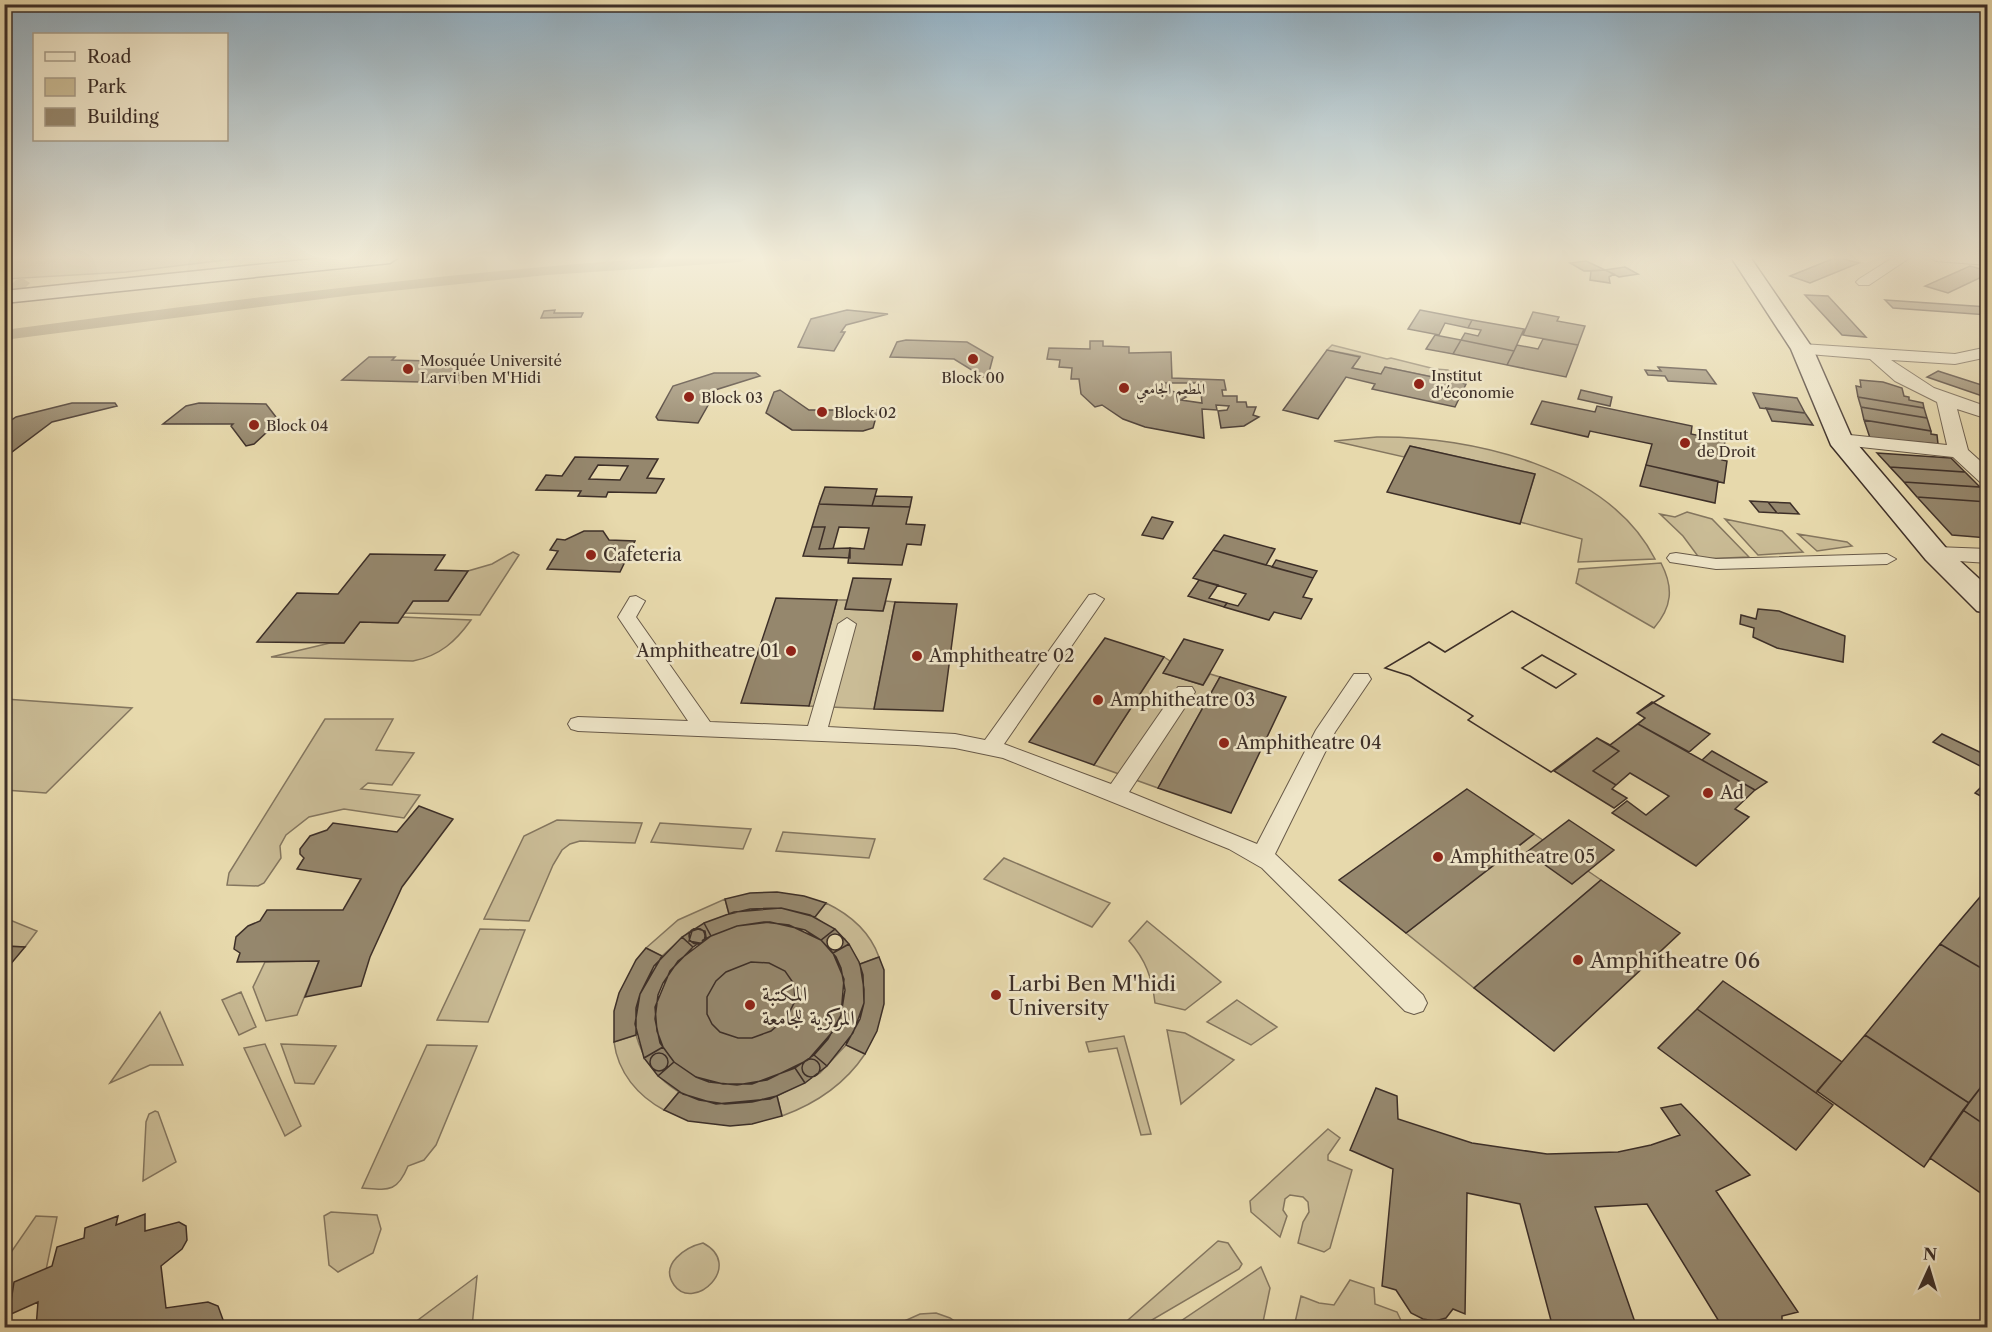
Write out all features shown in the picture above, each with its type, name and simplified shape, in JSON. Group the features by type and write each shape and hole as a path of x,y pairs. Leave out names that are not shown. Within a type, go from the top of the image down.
{"main road":[{"path":"1782,319 1802,349 1840,440 1936,554 1988,604"}],"street":[{"path":"1802,349 1955,359 1988,352"},
{"path":"1875,354 1895,375 1912,386 1988,413"},
{"path":"1945,398 1959,452 1988,479"},
{"path":"1840,440 1959,452"},
{"path":"1936,554 1988,556"},
{"path":"1676,558 1716,564 1887,559"},
{"path":"990,749 1095,599"},
{"path":"636,601 627,617 704,730"},
{"path":"816,734 847,624"},
{"path":"1262,857 1326,730 1360,679"},
{"path":"1116,794 1185,692"},
{"path":"578,724 917,738 1007,752 1237,843 1262,857 1414,1003"}],"green space":[{"path":"1332,345 1435,369 1477,375 1475,381 1462,383 1385,367 1381,374 1352,368 1360,356 1327,350"},
{"path":"1377,437 1414,438 1454,443 1494,451 1534,463 1571,480 1605,501 1633,527 1655,559 1578,562 1582,539 1520,522 1535,474 1410,446 1404,457 1334,441"},
{"path":"1687,512 1712,519 1749,557 1700,559 1683,536 1660,514 1675,517"},
{"path":"1725,519 1782,531 1803,552 1758,555"},
{"path":"1798,534 1847,542 1852,546 1817,551"},
{"path":"513,552 519,555 480,615 405,613 413,601 448,601 468,571 492,564"},
{"path":"1661,563 1668,581 1669,597 1665,612 1654,628 1576,583 1579,569"},
{"path":"837,600 847,600 845,609 883,611 886,601 895,602 874,709 809,706"},
{"path":"401,617 471,620 459,635 439,651 413,661 271,657 330,643 344,643 360,622 397,623"},
{"path":"1164,657 1170,661 1164,673 1203,685 1210,674 1220,677 1158,788 1094,765"},
{"path":"4,699 132,708 46,793 5,790"},
{"path":"325,719 393,719 376,750 414,753 392,785 368,783 361,789 420,795 404,818 344,809 309,817 286,835 280,846 281,858 264,883 258,886 227,885 229,873"},
{"path":"557,820 642,823 635,843 580,841 562,850 553,865 529,921 484,919 524,836"},
{"path":"660,823 751,829 743,849 651,842"},
{"path":"783,832 875,839 869,858 776,851"},
{"path":"1534,834 1601,880 1474,988 1406,933"},
{"path":"1004,858 1110,903 1092,927 984,879"},
{"path":"725,899 729,914 689,932 662,956 646,948 678,920"},
{"path":"826,903 858,925 870,940 879,957 860,964 845,939 815,917"},
{"path":"5,918 37,931 25,947 5,946"},
{"path":"1147,921 1221,982 1185,1010 1155,1003 1147,970 1140,955 1129,941"},
{"path":"480,929 525,930 488,1022 437,1020"},
{"path":"319,961 297,1015 266,1021 253,987 265,962"},
{"path":"241,992 256,1027 239,1035 222,1000"},
{"path":"1237,1000 1277,1027 1251,1045 1207,1022"},
{"path":"160,1012 183,1065 150,1065 110,1083"},
{"path":"1167,1030 1185,1033 1234,1060 1181,1104"},
{"path":"636,1035 642,1052 652,1068 679,1092 664,1110 638,1091 620,1064 614,1042"},
{"path":"1124,1036 1151,1134 1141,1135 1117,1048 1089,1052 1086,1042"},
{"path":"265,1044 301,1126 285,1136 244,1048"},
{"path":"281,1044 336,1046 314,1084 295,1083"},
{"path":"427,1045 477,1046 436,1145 424,1160 408,1166 400,1181 391,1188 362,1188"},
{"path":"846,1045 865,1054 848,1075 817,1099 782,1116 777,1096 820,1073"},
{"path":"158,1112 176,1162 143,1181 146,1122 149,1114"},
{"path":"1328,1129 1340,1138 1328,1155 1328,1160 1352,1170 1330,1248 1324,1252 1298,1243 1303,1222 1309,1212 1308,1202 1303,1197 1290,1195 1285,1199 1283,1210 1287,1216 1280,1237 1251,1212 1250,1201"},
{"path":"331,1212 377,1215 381,1229 373,1253 338,1272 329,1265 324,1216"},
{"path":"36,1216 57,1217 40,1299 5,1313 5,1261"},
{"path":"1218,1241 1228,1243 1242,1264 1239,1269 1140,1327 1120,1327"},
{"path":"703,1243 715,1252 719,1263 718,1273 712,1283 703,1290 693,1293 683,1292 674,1285 670,1277 672,1264 689,1248"},
{"path":"1261,1267 1270,1288 1262,1327 1172,1327"},
{"path":"477,1276 472,1327 418,1320"},
{"path":"1350,1280 1374,1288 1375,1304 1397,1312 1404,1327 1294,1327 1301,1296 1319,1303 1334,1305"},
{"path":"936,1313 950,1318 963,1327 891,1327 920,1314"}],"building":[{"path":"811,319 868,319 846,325 841,332 845,332 834,351 798,347"},
{"path":"1414,319 1472,320 1468,328 1445,323 1439,335 1408,329"},
{"path":"1530,319 1558,319 1557,321 1585,326 1578,345 1523,335"},
{"path":"1827,319 1849,319 1866,337 1842,335"},
{"path":"1472,320 1524,329 1514,351 1461,340 1465,333 1478,336 1481,330 1468,328"},
{"path":"1435,335 1461,340 1453,354 1426,349"},
{"path":"1543,339 1578,345 1566,377 1507,365 1517,345 1538,349"},
{"name":"Block 00","path":"906,340 967,342 993,357 988,376 983,377 954,359 890,357 897,342"},
{"path":"1461,340 1514,351 1507,365 1453,354"},
{"name":"المطعم الجامعي","path":"1090,341 1103,341 1103,346 1129,347 1129,353 1171,352 1172,378 1224,380 1226,390 1222,390 1223,396 1237,396 1237,402 1246,402 1247,407 1256,407 1253,415 1259,417 1244,426 1221,428 1218,411 1227,410 1229,406 1216,405 1217,410 1202,409 1204,438 1145,427 1123,419 1102,405 1095,407 1081,394 1079,379 1071,379 1072,368 1059,367 1060,360 1047,359 1049,348 1090,349","holes":["1166,383 1200,383 1202,403 1181,400 1186,397 1172,391"]},
{"name":"Institut d'économie","path":"1327,350 1360,357 1352,368 1381,374 1385,367 1466,384 1455,407 1372,389 1375,384 1346,377 1318,419 1283,410"},
{"name":"Mosquée Université Larvi ben M'Hidi","path":"369,357 395,357 392,360 469,362 456,375 468,376 461,383 342,380"},
{"path":"1658,367 1706,370 1716,384 1668,381 1665,376 1648,375 1645,370 1661,371"},
{"path":"1938,371 1988,387 1988,398 1927,377"},
{"name":"Block 03","path":"714,373 756,373 760,376 712,391 707,400 711,400 698,423 658,420 656,417 673,386"},
{"path":"1860,380 1883,382 1902,388 1904,396 1909,397 1909,400 1923,403 1924,408 1858,397 1856,386 1861,387"},
{"name":"Block 02","path":"780,390 809,410 878,410 873,428 863,431 792,430 766,413 774,392"},
{"path":"1581,390 1612,397 1610,406 1578,399"},
{"path":"1753,393 1797,398 1805,413 1760,408"},
{"path":"1858,397 1924,408 1927,418 1861,407"},
{"name":"Institut de Droit","path":"1542,401 1595,412 1597,406 1692,426 1691,434 1725,441 1722,460 1727,461 1724,483 1646,465 1652,444 1590,431 1588,437 1531,424"},
{"path":"72,403 115,403 117,406 52,422 4,458 4,425 16,417"},
{"name":"Block 04","path":"199,403 266,404 279,421 254,444 246,446 231,426 233,424 163,424 186,406"},
{"path":"1861,407 1927,418 1931,431 1864,420"},
{"path":"1766,408 1805,413 1813,425 1772,421"},
{"path":"1864,420 1931,431 1931,434 1937,435 1938,444 1870,438"},
{"path":"1410,446 1535,474 1520,524 1387,492"},
{"path":"1877,453 1951,458 1965,472 1890,467"},
{"path":"575,457 658,459 647,478 664,479 656,493 608,492 606,497 578,496 581,491 536,490 546,475 562,476"},
{"path":"598,465 628,466 620,480 589,479"},
{"path":"1646,465 1718,481 1715,503 1640,486"},
{"path":"1890,467 1965,472 1980,487 1904,482"},
{"path":"1904,482 1980,487 1988,494 1988,502 1917,497"},
{"path":"825,487 877,489 872,506 819,504"},
{"path":"875,496 912,497 910,507 872,506"},
{"path":"1917,497 1988,502 1988,538 1952,535"},
{"path":"1750,501 1768,502 1777,513 1759,512"},
{"path":"1768,502 1790,503 1799,514 1777,513"},
{"path":"819,504 910,507 906,524 925,525 921,545 907,544 902,565 848,563 850,548 864,549 869,528 839,527 833,549 819,549 825,527 812,527"},
{"path":"1152,517 1173,522 1163,539 1142,535"},
{"path":"812,527 825,527 819,549 850,548 850,558 803,556"},
{"name":"Cafeteria","path":"584,531 603,531 609,540 635,541 620,572 547,569 558,551 550,550 557,539 565,540"},
{"path":"1224,535 1275,549 1266,565 1213,550"},
{"path":"1213,550 1313,578 1303,597 1312,599 1301,619 1274,612 1269,620 1224,607 1227,603 1238,606 1246,594 1193,578"},
{"path":"370,554 445,555 435,570 468,571 448,601 413,601 398,623 360,622 344,643 257,642 297,593 338,594"},
{"path":"1276,560 1317,571 1313,578 1272,567"},
{"path":"853,578 891,579 883,611 845,609"},
{"path":"1199,580 1218,585 1209,598 1227,603 1224,607 1188,596"},
{"name":"Amphitheatre 01","path":"776,598 837,600 809,706 741,703"},
{"name":"Amphitheatre 02","path":"895,602 957,604 943,711 874,709"},
{"path":"1758,609 1779,611 1845,636 1843,662 1777,648 1753,637 1754,628 1740,624 1741,615 1756,619"},
{"path":"1512,611 1664,696 1637,713 1645,718 1610,745 1597,738 1551,772 1468,720 1473,716 1410,676 1385,668 1429,642 1445,652","holes":["1542,655 1576,674 1556,688 1522,668"]},
{"path":"1512,611 1664,696 1637,713 1645,718 1610,745 1597,738 1551,772 1468,720 1473,716 1410,676 1385,668 1429,642 1445,652"},
{"name":"Amphitheatre 03","path":"1105,638 1164,657 1094,765 1029,742"},
{"path":"1184,639 1223,650 1203,685 1163,673"},
{"path":"1542,655 1576,674 1556,688 1522,668"},
{"name":"Amphitheatre 04","path":"1220,677 1286,697 1231,813 1158,788"},
{"path":"1652,702 1710,734 1689,752 1638,724 1645,718 1637,713"},
{"name":"Ad","path":"1638,724 1755,790 1735,809 1749,817 1696,866 1612,813 1627,801 1646,815 1669,796 1630,773 1616,785 1593,771 1619,751 1610,745"},
{"path":"1942,734 1988,756 1988,770 1933,742"},
{"path":"1597,738 1619,751 1593,771 1616,785 1612,789 1627,798 1614,808 1554,771"},
{"path":"1712,751 1767,782 1755,790 1702,760"},
{"path":"1988,780 1988,800 1975,793"},
{"name":"Amphitheatre 05","path":"1467,789 1534,834 1406,933 1339,880"},
{"path":"419,806 453,819 402,887 370,957 361,986 305,997 319,961 237,962 240,953 234,949 236,937 248,926 260,921 267,910 343,910 361,879 297,869 304,858 300,854 300,849 310,836 327,830 333,823 397,832"},
{"path":"1569,820 1614,850 1572,884 1527,852"},
{"name":"Amphitheatre 06","path":"1601,880 1680,933 1554,1051 1474,988"},
{"path":"777,892 804,896 826,903 815,917 781,908 750,909 729,914 725,899 750,893"},
{"path":"1980,897 1988,901 1988,972 1940,944"},
{"path":"781,908 810,915 835,929 821,940 789,925 764,922 737,926 711,936 704,923 734,912"},
{"name":"المكتبة المركزية للجامعة","path":"770,922 805,930 821,940 836,957 841,968 845,990 841,1015 835,1029 808,1060 767,1080 737,1085 709,1082 696,1077 674,1062 660,1043 655,1019 658,995 663,983 678,961 711,936 737,926"},
{"path":"704,923 711,936 702,941 706,937 705,931 698,929 692,931 689,941 699,943 693,947 682,937"},
{"path":"697,928 705,936 697,944 689,936"},
{"path":"835,929 849,944 833,953 821,940"},
{"path":"835,934 841,936 843,942 841,948 835,950 829,948 827,942 829,936"},
{"path":"682,937 693,947 670,971 655,1007 657,1031 663,1047 644,1058 635,1024 640,994 654,966"},
{"path":"849,944 863,975 864,1003 853,1033 827,1066 814,1055 828,1039 841,1015 844,979 833,953"},
{"path":"1940,944 1988,972 1988,1078 1969,1103 1865,1035"},
{"path":"4,946 25,947 4,972"},
{"path":"646,948 662,956 640,994 636,1008 636,1035 614,1042 614,1011 619,993 636,960"},
{"path":"879,957 884,970 884,1004 877,1031 865,1054 846,1045 860,1019 864,1003 860,964"},
{"path":"751,962 769,963 785,971 794,984 795,1001 787,1017 771,1031 752,1038 738,1038 720,1032 712,1024 707,1014 707,997 716,981 726,972"},
{"path":"751,962 769,963 785,971 794,984 795,1001 787,1017 771,1031 752,1038 738,1038 720,1032 712,1024 707,1014 707,997 716,981 726,972"},
{"path":"1723,981 1842,1062 1816,1093 1697,1009"},
{"path":"1697,1009 1833,1105 1796,1150 1658,1048"},
{"path":"1865,1035 1969,1103 1924,1167 1817,1091"},
{"path":"663,1047 674,1062 658,1076 644,1058"},
{"path":"659,1053 665,1056 668,1062 665,1068 659,1071 653,1068 650,1062 653,1056"},
{"path":"659,1053 665,1056 668,1062 665,1068 659,1071 653,1068 650,1062 653,1056"},
{"path":"814,1055 827,1066 805,1083 795,1068"},
{"path":"811,1059 817,1062 820,1068 817,1074 811,1077 805,1074 802,1068 805,1062"},
{"path":"811,1059 817,1062 820,1068 817,1074 811,1077 805,1074 802,1068 805,1062"},
{"path":"674,1062 696,1077 723,1084 752,1084 795,1068 805,1083 770,1099 716,1104 683,1094 658,1076"},
{"path":"1988,1078 1988,1127 1963,1110"},
{"path":"1376,1088 1397,1096 1398,1119 1472,1143 1547,1154 1618,1152 1651,1145 1680,1135 1661,1108 1681,1104 1750,1175 1716,1191 1798,1312 1782,1316 1782,1328 1723,1328 1647,1204 1595,1207 1637,1328 1553,1328 1520,1204 1467,1193 1465,1314 1453,1309 1446,1318 1435,1321 1423,1319 1411,1313 1396,1290 1382,1286 1393,1169 1350,1150"},
{"path":"679,1092 699,1100 725,1104 752,1102 777,1096 782,1116 752,1124 730,1126 688,1121 664,1110"},
{"path":"1963,1110 1988,1127 1988,1198 1930,1158"},
{"path":"145,1214 145,1231 179,1222 186,1226 187,1240 182,1249 161,1266 166,1308 208,1302 218,1306 226,1328 36,1328 38,1302 9,1315 14,1282 52,1266 57,1247 84,1238 85,1228 118,1216 116,1225"}],"waterway":[{"path":"4,335 127,319"}],"place":[{"name":"Block 00","path":"973,359"},
{"name":"Mosquée Université Larvi ben M'Hidi","path":"408,369"},
{"name":"Institut d'économie","path":"1419,384"},
{"name":"المطعم الجامعي","path":"1124,388"},
{"name":"Block 03","path":"689,397"},
{"name":"Block 02","path":"822,412"},
{"name":"Block 04","path":"254,425"},
{"name":"Institut de Droit","path":"1685,443"},
{"name":"Cafeteria","path":"591,555"},
{"name":"Amphitheatre 01","path":"791,651"},
{"name":"Amphitheatre 02","path":"917,656"},
{"name":"Amphitheatre 03","path":"1098,700"},
{"name":"Amphitheatre 04","path":"1224,743"},
{"name":"Ad","path":"1708,793"},
{"name":"Amphitheatre 05","path":"1438,857"},
{"name":"Amphitheatre 06","path":"1578,960"},
{"name":"Larbi Ben M'hidi University","path":"996,995"},
{"name":"المكتبة المركزية للجامعة","path":"750,1005"}]}
